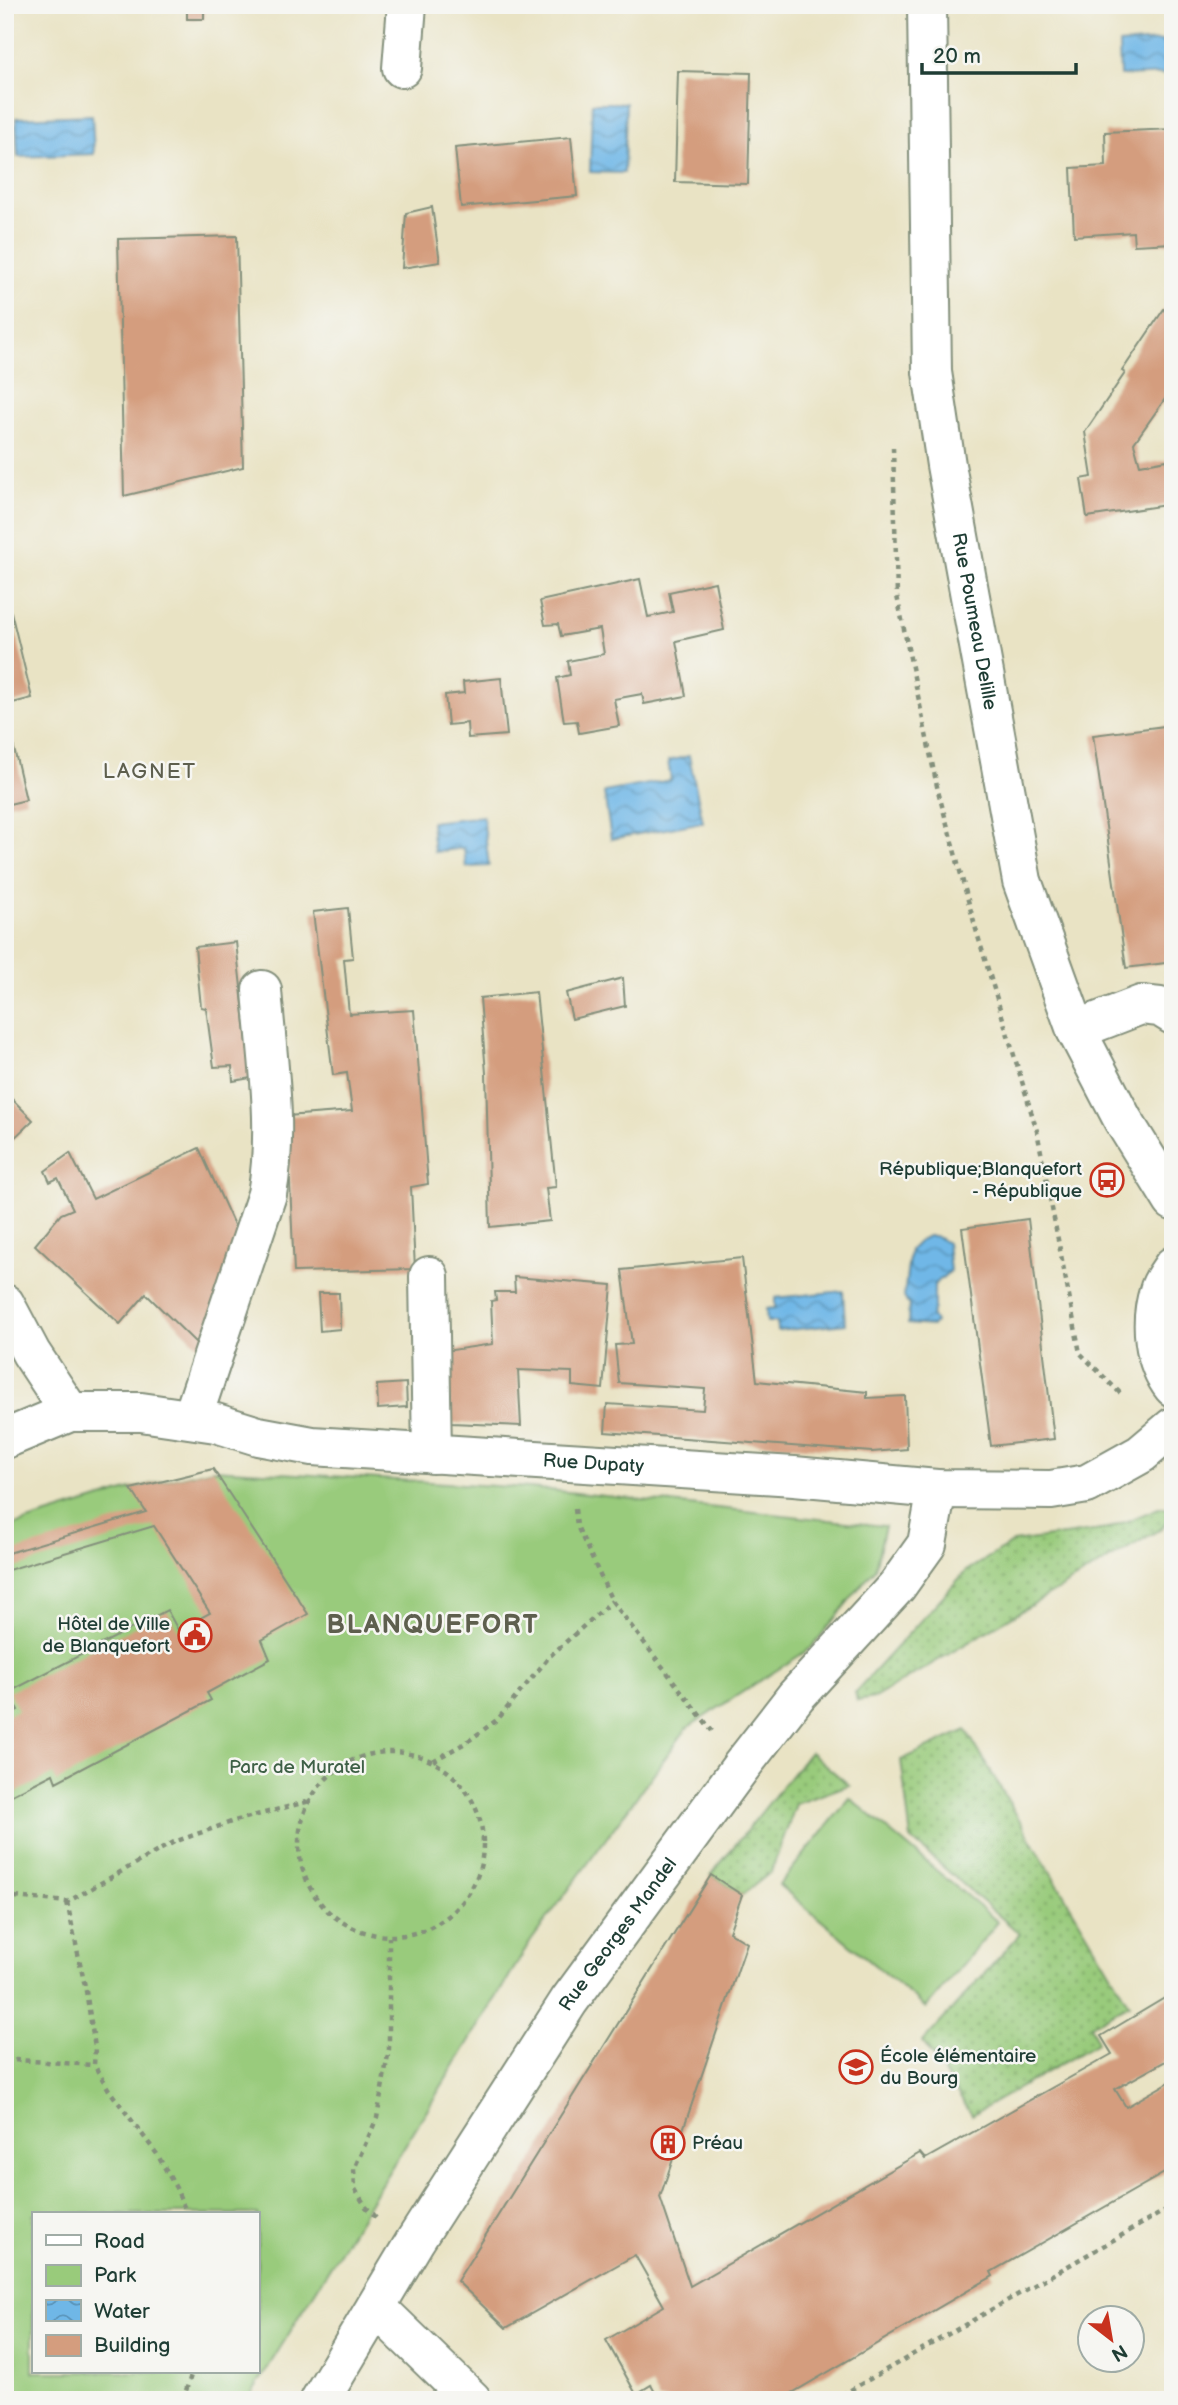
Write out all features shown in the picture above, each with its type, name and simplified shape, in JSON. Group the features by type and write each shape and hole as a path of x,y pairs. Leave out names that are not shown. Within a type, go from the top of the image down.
{"street":[{"path":"402,68 407,5"},
{"name":"Rue Poumeau Delille","path":"927,5 932,372 946,465 1022,881 1076,1030 1123,1120 1173,1201"},
{"path":"192,1419 269,1183 271,1116 262,990"},
{"path":"1076,1030 1141,1005 1160,1007 1173,1015"},
{"path":"1173,1266 1159,1289 1153,1322 1156,1354 1173,1387"},
{"path":"429,1276 432,1454"},
{"path":"5,1304 31,1353 70,1412"},
{"name":"Rue Dupaty","path":"5,1440 70,1412 141,1412 192,1419 312,1446 794,1476 937,1489 1051,1490 1087,1484 1141,1454 1173,1427"},
{"name":"Rue Georges Mandel","path":"320,2400 415,2241 569,2001 796,1696 897,1586 927,1544 937,1489"},
{"path":"376,2307 472,2400"}],"path":[{"path":"570,1462 577,1526 612,1601 740,1768"},
{"path":"433,1761 467,1742 498,1719 550,1656 612,1601"},
{"path":"404,1752 433,1761 459,1780 477,1806 485,1836 482,1867 469,1896 447,1918 419,1933 390,1937 360,1931 334,1917 314,1896 302,1868 298,1839 304,1810 320,1784 343,1765 372,1753 404,1752"},
{"path":"5,1896 67,1902 174,1842 234,1821 310,1801"},
{"path":"67,1902 86,1991 95,2047 94,2065 109,2090 157,2154 186,2212"},
{"path":"383,2224 366,2207 355,2189 354,2169 377,2118 389,2049 390,1937"},
{"path":"5,2063 16,2060 94,2065"},
{"path":"834,2400 1173,2206"},
{"path":"183,2400 191,2374"}],"green space":[{"name":"Parc de Muratel","path":"213,1469 530,1488 885,1526 875,1568 811,1648 687,1728 531,1941 248,2400 5,2400 5,1528 131,1489"},
{"path":"1161,1507 1172,1511 1162,1528 874,1698 857,1701 855,1692 966,1571 1014,1542 1108,1529"},
{"path":"966,1730 1129,2004 1091,2025 1097,2043 972,2115 923,2042 1020,1934 911,1839 901,1760"},
{"path":"810,1752 849,1785 796,1804 771,1872 742,1895 711,1875"},
{"path":"850,1798 998,1922 926,2008 779,1885"}],"water":[{"path":"1173,40 1173,74 1120,76 1119,44"},
{"path":"592,103 626,103 624,173 590,172"},
{"path":"92,115 94,154 18,157 16,118"},
{"path":"689,756 703,822 611,839 604,792 671,780 668,761"},
{"path":"483,816 489,866 466,867 464,848 434,852 431,822"},
{"path":"928,1236 935,1236 947,1243 950,1271 934,1285 934,1308 931,1316 936,1323 932,1326 908,1324 909,1306 904,1297 910,1250"},
{"path":"843,1291 845,1324 778,1331 777,1322 767,1322 766,1309 775,1308 775,1298"}],"building":[{"path":"187,5 204,5 204,19 187,19"},
{"path":"678,71 751,73 748,184 675,182"},
{"path":"1173,129 1173,243 1134,245 1133,232 1074,236 1071,168 1106,166 1105,132"},
{"path":"571,137 577,196 461,207 455,148"},
{"path":"432,207 440,262 402,268 406,213"},
{"path":"237,236 243,467 124,496 118,239"},
{"path":"1173,308 1173,405 1165,399 1134,443 1140,465 1167,460 1173,504 1087,517 1081,479 1092,477 1085,432 1164,309"},
{"path":"640,579 648,617 673,612 669,592 715,582 724,630 676,641 686,696 644,704 642,694 614,699 619,726 579,733 577,721 564,722 557,678 570,675 568,661 604,654 600,629 561,636 558,624 545,625 540,601"},
{"path":"11,612 32,698 5,705 5,613"},
{"path":"501,678 507,735 468,738 467,723 448,725 445,695 464,693 463,682"},
{"path":"1173,725 1173,962 1126,968 1093,735"},
{"path":"12,740 26,800 5,805 5,742"},
{"path":"348,908 353,958 344,959 349,1014 414,1010 428,1184 411,1187 415,1269 294,1272 287,1116 352,1111 347,1073 333,1075 313,912"},
{"path":"236,942 251,1078 233,1081 232,1066 214,1067 206,1008 201,1007 195,947"},
{"path":"623,978 625,1006 572,1019 566,993"},
{"path":"536,992 556,1187 546,1188 550,1221 490,1227 486,1073 480,998"},
{"path":"5,1092 33,1120 5,1147"},
{"path":"199,1148 239,1236 201,1348 146,1294 120,1324 35,1245 61,1214 73,1209 58,1178 50,1182 45,1171 70,1153 93,1199"},
{"path":"1028,1219 1054,1439 991,1446 962,1228"},
{"path":"742,1258 757,1381 867,1392 867,1398 905,1396 907,1449 872,1452 605,1432 607,1404 703,1410 705,1389 619,1383 615,1345 632,1344 622,1270"},
{"path":"514,1277 612,1285 603,1389 572,1386 572,1372 518,1370 521,1426 451,1423 445,1351 493,1344 491,1301 496,1300 495,1292 515,1292"},
{"path":"318,1293 339,1293 340,1329 320,1331"},
{"path":"406,1383 407,1407 378,1409 377,1385"},
{"name":"Hôtel de Ville de Blanquefort","path":"213,1469 308,1614 262,1640 270,1659 207,1693 211,1700 56,1782 53,1774 10,1796 5,1785 5,1716 18,1710 9,1692 167,1610 178,1630 210,1613 154,1526 5,1571 5,1554 146,1512 131,1489"},
{"path":"711,1875 742,1895 729,1932 747,1943 660,2197 690,2286 920,2153 925,2159 1112,2054 1101,2036 1173,1993 1173,2057 1115,2089 1126,2107 1173,2080 1173,2168 991,2272 993,2276 780,2400 659,2400 651,2385 636,2394 606,2340 664,2306 635,2255 506,2328 457,2281"}],"place":[{"name":"République;Blanquefort - République","path":"1107,1180"},
{"name":"Hôtel de Ville de Blanquefort","path":"195,1635"},
{"name":"École élémentaire du Bourg","path":"856,2067"},
{"name":"Préau","path":"668,2143"}],"district":[{"name":"LAGNET","path":"150,771"},
{"name":"BLANQUEFORT","path":"433,1625"}]}
